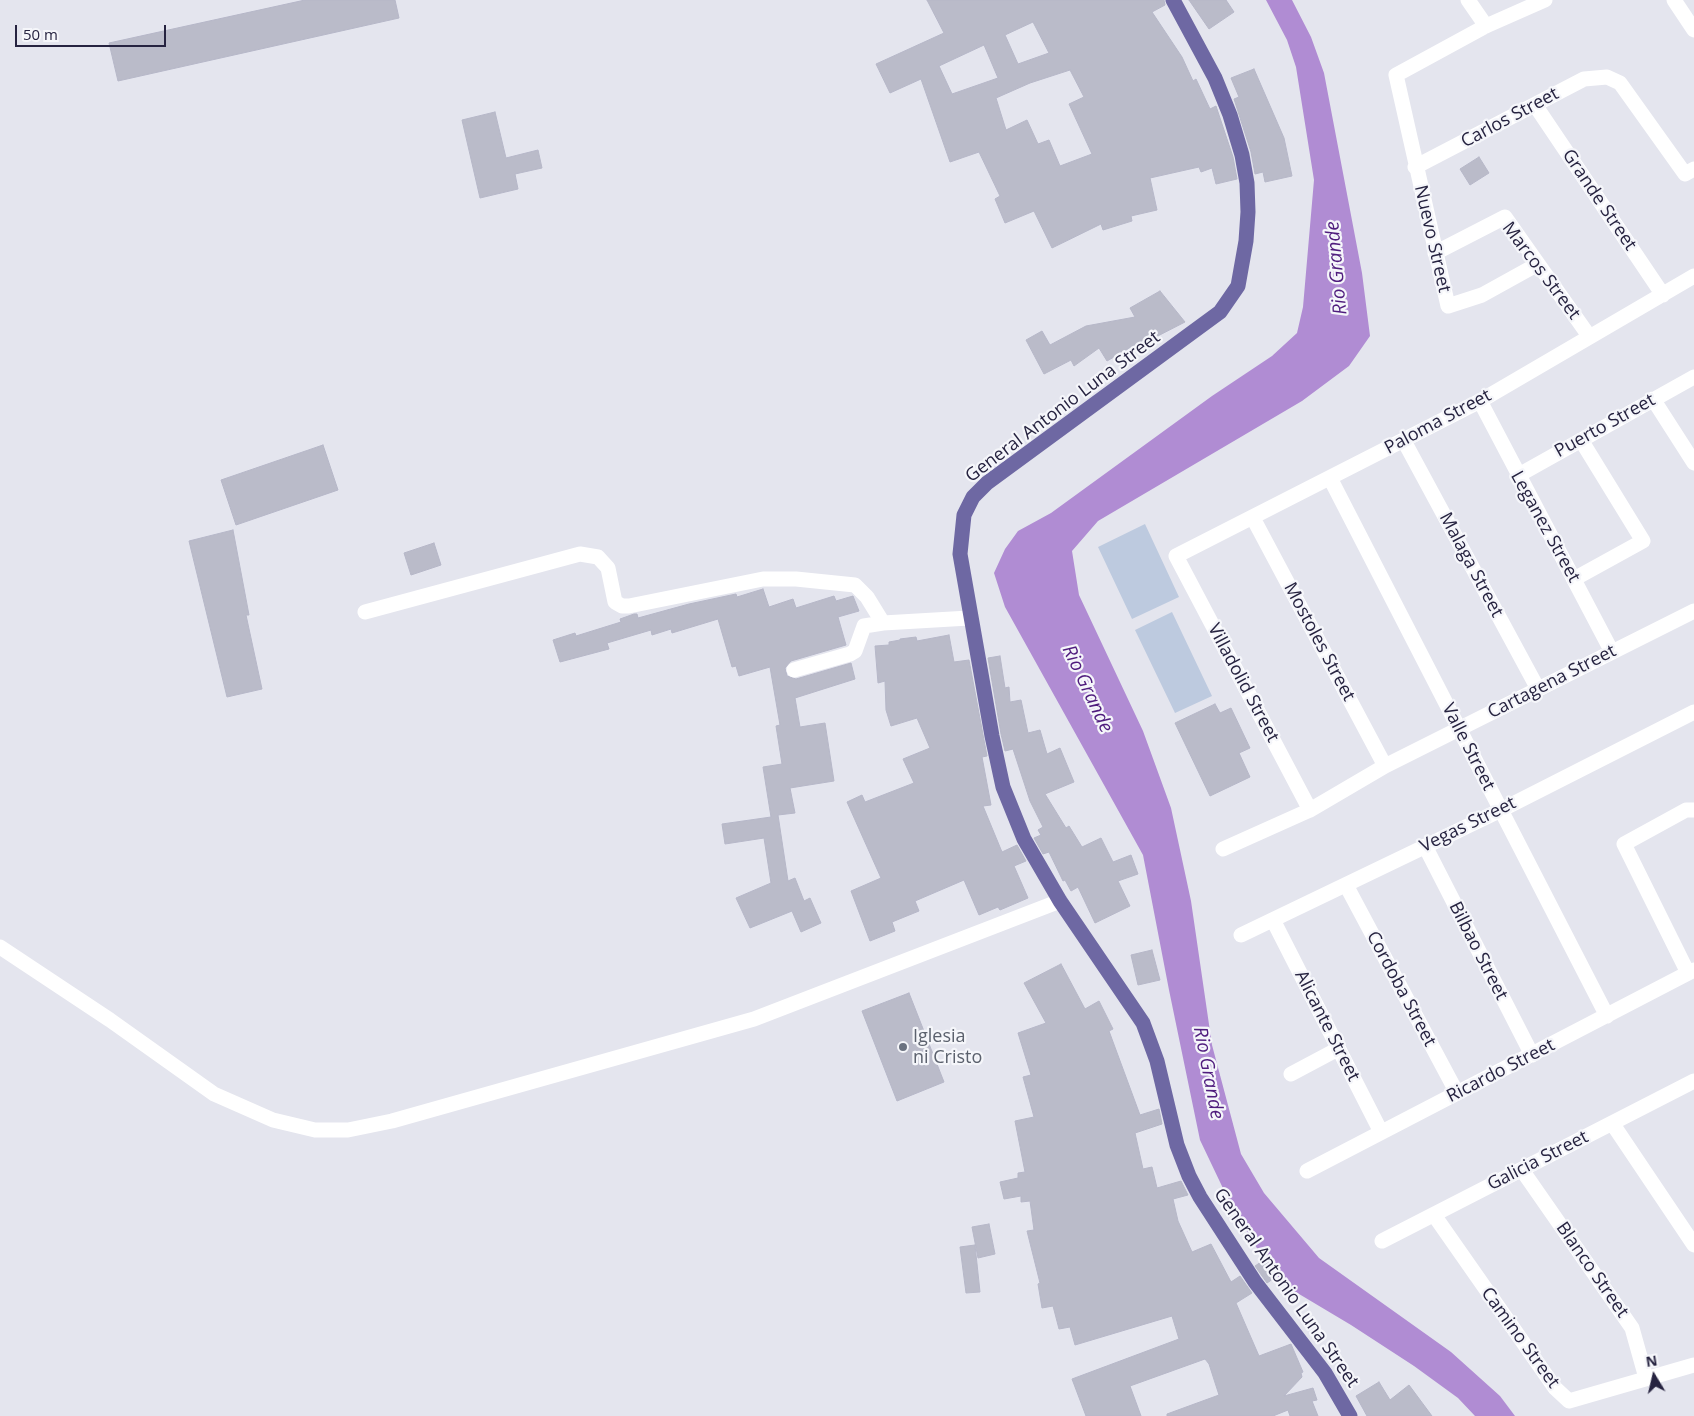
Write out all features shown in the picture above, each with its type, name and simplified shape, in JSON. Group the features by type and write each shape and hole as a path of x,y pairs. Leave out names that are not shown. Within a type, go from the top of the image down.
{"main road":[{"name":"General Antonio Luna Street","path":"1173,0 1214,78 1230,115 1242,155 1247,183 1248,212 1246,241 1238,286 1220,312 988,483 973,497 964,515 960,548 970,618 1004,787 1024,839 1060,901 1143,1023 1156,1061 1178,1145 1189,1176 1200,1196 1255,1282 1326,1373 1350,1416"}],"street":[{"path":"1468,0 1486,26 1545,0"},
{"path":"1674,0 1694,30"},
{"name":"Nuevo Street","path":"1486,26 1396,75 1415,167 1448,306 1482,295 1538,264"},
{"name":"Carlos Street","path":"1415,167 1584,79 1607,77 1620,83 1689,171"},
{"name":"Grande Street","path":"1535,105 1663,295"},
{"name":"Marcos Street","path":"1435,253 1505,217 1589,336"},
{"name":"Paloma Street","path":"1176,556 1480,401 1694,276"},
{"name":"Puerto Street","path":"1517,476 1694,376"},
{"path":"1653,399 1694,463"},
{"name":"Leganez Street","path":"1480,401 1517,476 1612,652"},
{"path":"1574,579 1643,541 1581,440"},
{"name":"Malaga Street","path":"1404,441 1538,689"},
{"name":"Valle Street","path":"1330,478 1606,1016"},
{"name":"Mostoles Street","path":"1253,518 1385,766"},
{"path":"365,612 580,554 598,557 608,568 615,602 622,606 763,579 796,579 854,585 867,597 883,623"},
{"name":"Villadolid Street","path":"1176,556 1310,810"},
{"name":"Cartagena Street","path":"1223,849 1310,810 1385,766 1694,611"},
{"path":"794,670 855,651 864,626 883,623 970,618"},
{"name":"Vegas Street","path":"1241,935 1501,810 1694,712"},
{"path":"1691,972 1624,844 1686,810 1694,810"},
{"name":"Bilbao Street","path":"1425,846 1532,1055"},
{"name":"Cordoba Street","path":"1346,884 1457,1093"},
{"path":"0,947 110,1020 214,1094 273,1120 316,1130 348,1130 392,1120 754,1019 1060,901"},
{"name":"Alicante Street","path":"1273,920 1382,1132"},
{"name":"Ricardo Street","path":"1307,1171 1691,972"},
{"path":"1291,1074 1338,1048"},
{"name":"Galicia Street","path":"1382,1241 1694,1081"},
{"path":"1612,1124 1694,1244"},
{"name":"Blanco Street","path":"1522,1170 1632,1328 1646,1378"},
{"name":"Camino Street","path":"1434,1215 1555,1388 1569,1401 1694,1365"}],"shaded area":[{"path":"1145,524 1179,597 1132,619 1098,547"},
{"path":"1172,612 1212,696 1175,713 1135,630"}],"water":[{"name":"Rio Grande","path":"1266,0 1292,0 1311,37 1324,73 1362,273 1370,336 1349,366 1302,401 1098,521 1072,551 1079,595 1143,731 1171,808 1191,901 1212,1045 1241,1154 1264,1193 1319,1258 1451,1352 1500,1396 1515,1416 1475,1416 1458,1398 1414,1366 1289,1288 1267,1265 1230,1203 1200,1140 1143,855 1005,607 994,573 1005,549 1018,531 1051,513 1212,396 1272,356 1297,333 1303,307 1314,180 1296,67 1287,40"}],"building":[{"path":"305,0 395,0 399,18 118,81 109,43"},
{"path":"927,0 1164,0 1165,5 1152,12 1182,57 1193,81 1196,79 1210,109 1216,106 1233,157 1237,179 1216,184 1212,168 1201,172 1199,167 1150,178 1157,210 1131,216 1132,221 1103,230 1101,224 1052,248 1034,211 1005,223 995,199 1000,196 979,152 950,162 921,79 890,93 876,64 944,33","holes":["1033,22 1049,53 1018,64 1005,35","984,45 998,78 952,94 939,66","1070,70 1084,97 1069,104 1092,154 1060,166 1049,140 1038,144 1027,120 1006,130 996,98 1030,83"]},
{"path":"1189,0 1226,0 1234,12 1209,29"},
{"path":"1254,69 1284,138 1292,176 1265,182 1263,172 1255,174 1251,152 1234,99 1239,97 1231,78"},
{"path":"495,112 506,158 538,150 542,168 515,174 518,189 480,198 462,120"},
{"path":"1479,157 1489,173 1470,185 1460,169"},
{"path":"1160,291 1185,322 1148,341 1147,338 1107,361 1099,348 1074,366 1071,360 1044,374 1026,340 1042,331 1050,345 1086,326 1135,317 1130,308"},
{"path":"323,445 338,490 236,525 221,480"},
{"path":"233,530 249,615 246,615 262,689 227,697 189,541"},
{"path":"434,543 441,565 411,575 404,553"},
{"path":"763,589 769,607 793,599 796,608 834,596 836,601 853,596 859,611 838,617 846,645 791,661 785,668 787,676 796,679 851,663 855,679 795,698 800,727 825,723 834,781 790,788 795,813 778,815 788,881 795,878 804,901 810,898 821,923 801,932 792,911 750,928 736,898 771,883 764,838 725,844 722,824 771,817 763,767 782,764 776,726 780,725 770,667 739,676 736,666 732,667 718,619 672,633 671,629 652,635 651,630 607,643 609,649 560,662 553,640 575,633 576,636 621,622 620,619 634,614 637,614 638,618 689,604 736,594 737,597"},
{"path":"949,635 954,662 969,660 987,756 982,757 991,805 983,806 1002,852 1017,845 1026,861 1014,866 1028,898 1000,910 998,907 979,915 964,880 915,901 919,911 892,922 895,931 870,941 851,891 881,878 847,802 862,795 865,802 914,783 903,759 930,748 917,718 891,726 886,710 885,681 878,683 875,646 889,645 889,642 900,639 916,637 917,641"},
{"path":"1000,656 1005,688 1009,687 1010,702 1021,700 1028,733 1040,730 1047,754 1060,748 1074,782 1045,794 1066,828 1069,826 1082,847 1101,838 1113,862 1131,855 1138,874 1118,881 1130,906 1095,923 1078,887 1071,891 1065,880 1063,881 1049,852 1043,854 1034,838 1041,835 1038,830 1043,827 1030,801 1013,749 1005,751 1001,734 988,658"},
{"path":"1215,704 1220,713 1231,708 1250,748 1239,753 1250,777 1210,796 1175,723"},
{"path":"1152,950 1160,980 1138,985 1131,955"},
{"path":"1061,964 1085,1009 1099,1001 1113,1029 1109,1031 1140,1115 1159,1109 1162,1124 1135,1133 1143,1169 1152,1167 1157,1188 1181,1181 1188,1195 1173,1199 1178,1221 1192,1252 1211,1244 1231,1282 1240,1276 1252,1293 1236,1303 1259,1356 1291,1344 1303,1372 1301,1373 1302,1377 1284,1396 1313,1388 1317,1400 1312,1401 1318,1416 1290,1416 1288,1410 1273,1416 1167,1416 1167,1414 1219,1395 1209,1364 1205,1359 1130,1386 1141,1416 1086,1416 1072,1379 1179,1339 1172,1316 1075,1345 1070,1327 1059,1329 1053,1306 1042,1308 1038,1284 1040,1283 1027,1231 1034,1230 1030,1201 1021,1202 1021,1196 1004,1199 1000,1182 1018,1178 1018,1173 1025,1172 1015,1121 1034,1117 1023,1077 1031,1075 1018,1033 1046,1023 1024,983"},
{"name":"Iglesia ni Cristo","path":"909,993 944,1082 897,1101 862,1011"},
{"path":"989,1224 995,1254 978,1258 972,1227"},
{"path":"975,1245 980,1292 966,1293 960,1247"},
{"path":"1267,1258 1276,1271 1273,1273 1276,1277 1267,1283 1255,1266"},
{"path":"1379,1382 1390,1400 1409,1385 1432,1416 1367,1416 1356,1396"}],"place":[{"name":"Iglesia ni Cristo","path":"903,1047"}]}
